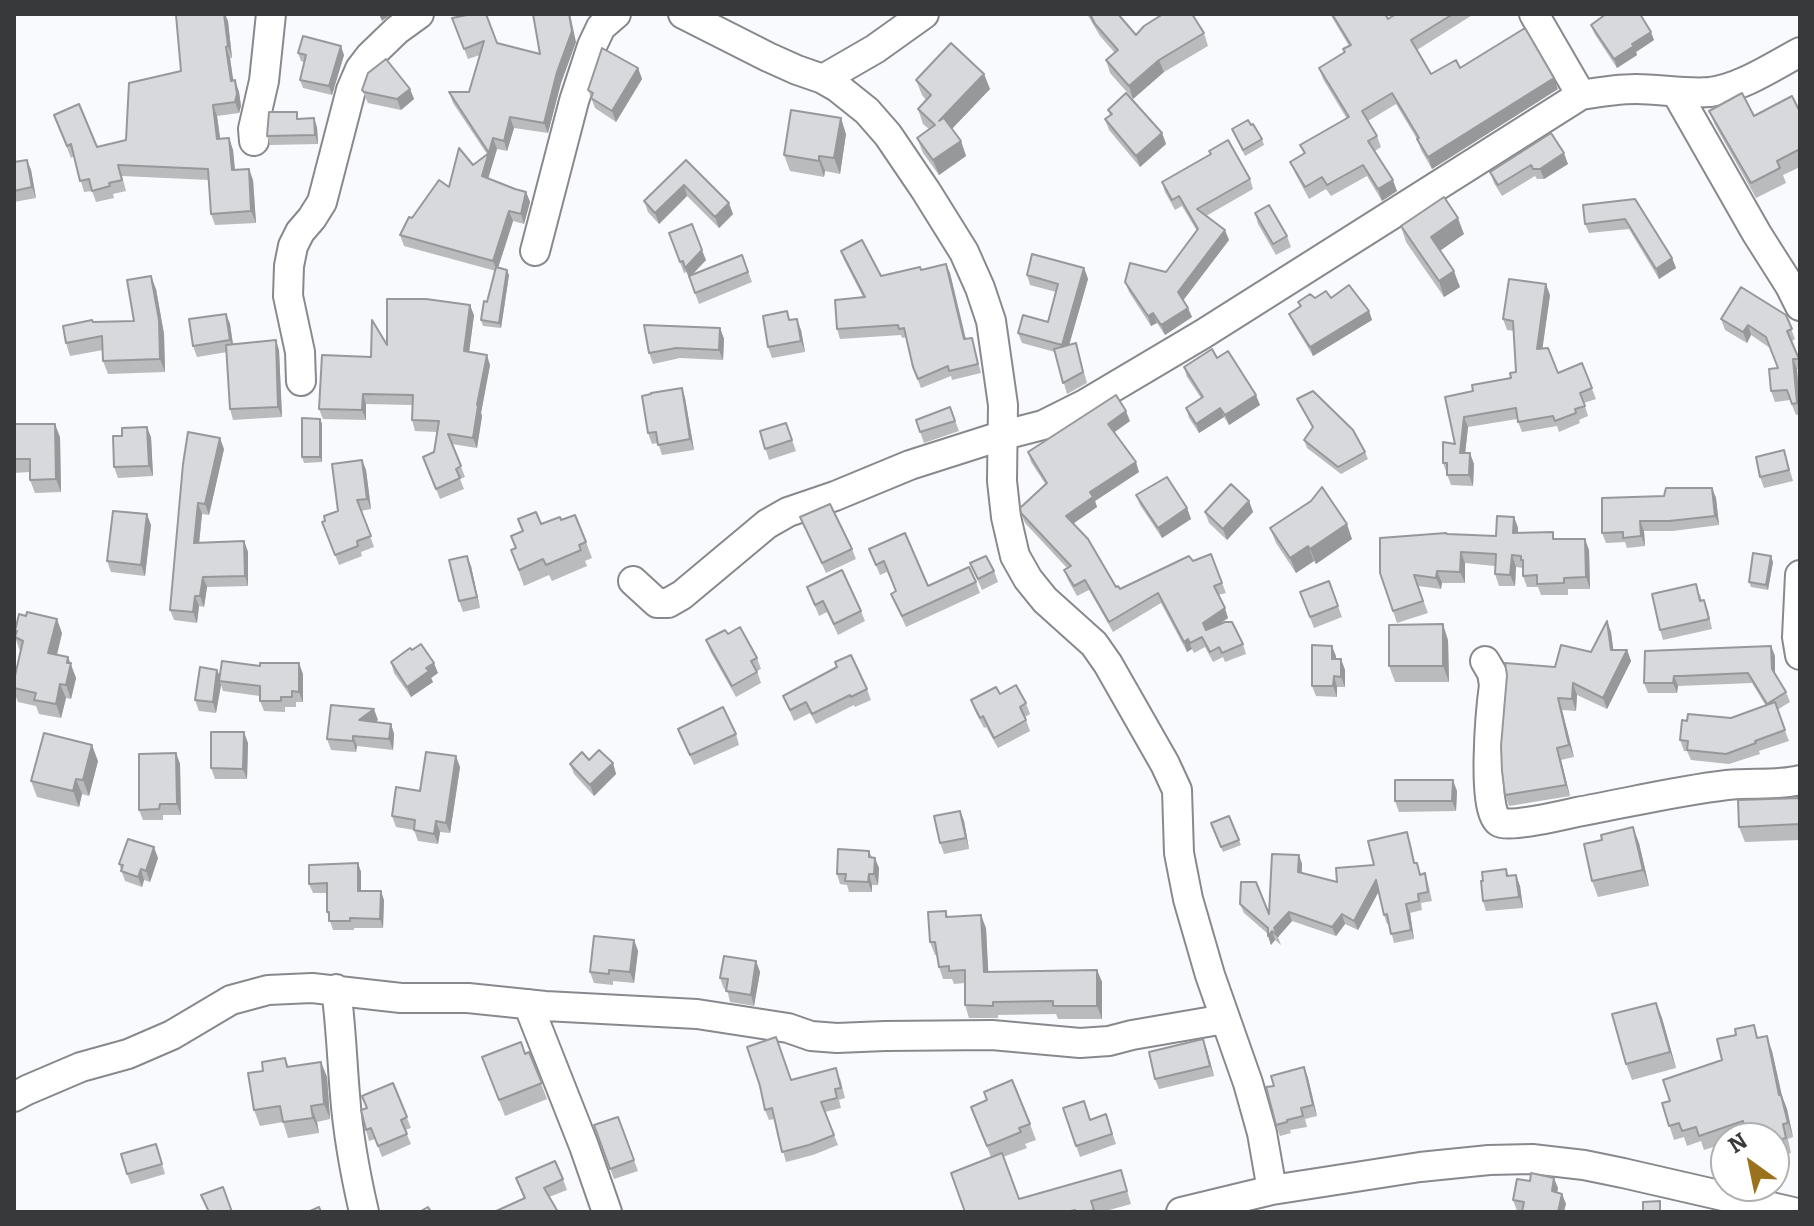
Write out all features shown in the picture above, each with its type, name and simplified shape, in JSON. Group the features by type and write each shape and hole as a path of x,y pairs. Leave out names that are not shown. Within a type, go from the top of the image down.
{"street":[{"path":"254,141 253,129 264,81 271,14"},
{"path":"301,381 300,352 288,296 293,246 322,202 351,90 360,69 397,30 419,14"},
{"path":"535,251 574,101 592,46 601,27 616,14"},
{"path":"683,14 768,57 823,79 867,111 888,135 964,252 991,321 1003,405 1002,481 1015,556 1045,600 1094,644 1108,664 1177,790 1179,853 1188,899 1210,975 1248,1083 1262,1133 1272,1190"},
{"path":"823,79 875,49 924,14"},
{"path":"1534,14 1581,95"},
{"path":"633,581 657,603 668,603 682,595 767,524 788,512 910,465 1043,425 1203,334 1581,95 1637,89 1711,92 1739,83 1800,52"},
{"path":"1676,92 1800,306"},
{"path":"1800,575 1797,637 1800,655"},
{"path":"1485,661 1494,685 1488,770 1494,815 1498,822 1535,821 1699,788 1800,780"},
{"path":"14,1097 81,1067 128,1054 172,1035 231,1000 268,990 336,989 401,998 468,998 697,1014 788,1028 811,1036 837,1038 992,1035 1080,1043 1109,1041 1225,1019"},
{"path":"336,989 350,1143 364,1212"},
{"path":"528,1004 607,1212"},
{"path":"1181,1212 1272,1190 1420,1167 1532,1159 1584,1165 1793,1212"}],"building":[{"path":"224,14 231,81 235,80 237,94 235,102 213,105 217,139 229,138 232,170 249,169 251,211 211,214 208,169 118,165 122,180 92,191 89,179 80,181 71,144 67,146 54,115 79,104 97,147 126,140 129,83 181,71 176,15"},
{"path":"486,14 497,43 540,54 533,14 569,14 572,31 557,72 544,123 510,117 504,141 493,138 489,153 449,92 469,92 484,41 464,49 452,18"},
{"path":"1090,14 1118,14 1136,35 1163,14 1192,14 1204,33 1159,60 1129,86 1106,60 1118,50"},
{"path":"1332,14 1385,14 1388,19 1396,14 1453,14 1411,40 1431,74 1456,60 1460,68 1525,28 1554,78 1428,157 1392,93 1362,111 1377,136 1368,141 1393,180 1378,189 1363,165 1327,185 1322,177 1305,187 1290,162 1305,153 1300,145 1349,117 1319,68 1351,45"},
{"path":"1606,14 1640,14 1651,32 1614,59 1591,25"},
{"path":"303,36 341,46 329,86 300,80 306,55 298,53"},
{"path":"951,43 984,74 939,121 944,118 961,141 933,160 917,138 935,125 918,109 931,95 916,80"},
{"path":"602,48 638,68 612,111 591,98 593,93 588,90"},
{"path":"386,59 410,89 397,99 362,90 368,73"},
{"path":"1126,93 1162,133 1136,156 1105,119 1112,114 1108,110"},
{"path":"1742,93 1754,116 1792,96 1800,112 1800,149 1777,161 1780,168 1751,183 1709,111"},
{"path":"791,110 841,118 834,158 819,156 819,161 784,155"},
{"path":"269,112 297,112 297,119 314,118 315,135 267,136"},
{"path":"1248,120 1262,139 1243,150 1232,129"},
{"path":"1551,133 1564,153 1540,169 1533,169 1531,165 1498,185 1490,172"},
{"path":"1228,140 1250,179 1197,209 1225,230 1178,292 1188,308 1161,325 1153,313 1148,316 1125,282 1130,263 1166,272 1198,229 1179,196 1172,200 1162,182 1211,154 1209,151"},
{"path":"459,148 473,165 489,153 482,176 526,192 521,214 509,211 493,261 400,235 409,217 412,218 439,180 449,187"},
{"path":"27,160 32,187 14,191 14,162"},
{"path":"686,160 729,203 715,217 684,185 655,213 644,201"},
{"path":"1444,197 1458,218 1431,237 1454,271 1439,281 1401,226"},
{"path":"1635,199 1672,258 1656,269 1625,219 1585,224 1583,205"},
{"path":"1269,205 1287,236 1273,244 1255,213"},
{"path":"692,224 702,250 685,268 669,233"},
{"path":"862,240 881,276 946,264 964,339 972,338 978,364 949,371 948,366 918,379 904,328 899,329 898,325 837,329 835,300 865,297 841,251"},
{"path":"1032,254 1084,268 1062,345 1018,333 1023,315 1048,322 1058,284 1027,275"},
{"path":"742,255 748,272 695,293 689,276"},
{"path":"496,267 507,270 499,323 481,320"},
{"path":"151,276 159,320 160,359 103,361 102,336 66,343 63,326 92,320 134,321 127,280"},
{"path":"1509,279 1546,284 1537,349 1548,348 1558,373 1582,363 1592,388 1580,393 1585,406 1555,421 1553,416 1518,422 1516,408 1464,417 1460,453 1470,453 1469,475 1447,475 1447,463 1443,463 1443,442 1455,444 1445,397 1473,391 1472,385 1511,378 1510,373 1516,372 1513,321 1503,319"},
{"path":"1349,285 1369,311 1310,347 1289,314 1301,306 1298,302 1310,294 1315,298 1326,291 1331,298"},
{"path":"1741,287 1786,315 1792,329 1787,331 1799,359 1793,359 1797,403 1792,404 1787,390 1771,391 1769,369 1778,368 1766,337 1748,325 1743,332 1721,319"},
{"path":"387,299 426,299 470,305 464,351 487,355 473,438 448,434 461,466 456,469 460,478 436,489 423,457 434,452 439,421 412,420 413,395 363,394 362,410 319,409 322,355 371,357 372,320 387,345"},
{"path":"787,311 789,320 797,319 801,341 768,347 763,316"},
{"path":"226,314 230,340 193,346 189,319"},
{"path":"644,325 720,328 719,350 676,348 649,353"},
{"path":"276,340 278,407 230,409 226,345"},
{"path":"1076,343 1083,372 1063,383 1054,349"},
{"path":"1212,349 1217,358 1228,351 1256,395 1225,415 1220,408 1196,424 1186,408 1203,397 1184,367"},
{"path":"682,388 690,439 658,445 656,432 648,433 642,396"},
{"path":"1313,391 1353,430 1365,452 1338,467 1304,440 1313,427 1297,399"},
{"path":"1116,395 1126,411 1108,424 1136,462 1090,492 1093,497 1066,516 1088,539 1120,589 1189,556 1193,561 1211,554 1222,583 1214,586 1225,608 1203,623 1206,630 1232,622 1243,644 1222,653 1219,647 1210,652 1202,637 1190,643 1188,639 1184,642 1158,593 1109,622 1085,580 1074,586 1064,570 1071,566 1021,513 1020,508 1047,483 1028,452"},
{"path":"950,407 955,421 920,432 916,420"},
{"path":"302,418 320,419 320,457 302,457"},
{"path":"786,423 792,440 765,449 760,431"},
{"path":"14,424 55,424 56,479 30,480 30,459 14,459"},
{"path":"147,427 149,466 114,467 113,436 122,436 122,428"},
{"path":"188,432 220,438 205,504 198,503 194,543 244,541 245,576 203,577 200,596 195,596 193,612 170,610"},
{"path":"1784,450 1789,470 1760,477 1756,457"},
{"path":"362,460 367,499 357,500 371,536 357,541 358,546 335,555 322,522 325,521 324,516 338,511 332,464"},
{"path":"1167,477 1187,508 1158,528 1136,495"},
{"path":"1231,484 1249,501 1223,529 1205,512"},
{"path":"1322,487 1347,524 1310,549 1308,546 1290,558 1270,528 1311,501"},
{"path":"1666,488 1712,488 1715,516 1640,521 1641,536 1623,538 1623,532 1602,533 1602,498 1664,496"},
{"path":"830,504 852,549 822,563 800,517"},
{"path":"113,511 147,514 141,565 107,561"},
{"path":"536,512 541,524 575,515 586,542 579,545 581,550 546,565 543,559 519,570 511,550 516,548 511,536 523,531 518,519"},
{"path":"1497,516 1514,517 1513,533 1553,532 1553,539 1585,539 1586,577 1564,578 1564,583 1537,584 1537,575 1523,576 1521,556 1512,555 1510,575 1495,574 1496,554 1461,552 1460,572 1437,571 1436,578 1414,575 1423,601 1393,611 1380,573 1380,538 1446,533 1496,536"},
{"path":"905,533 928,586 969,567 976,582 902,616 891,594 896,591 884,561 876,565 869,549"},
{"path":"1753,553 1771,556 1766,585 1749,582"},
{"path":"467,556 477,597 459,601 449,560"},
{"path":"986,556 994,571 978,579 970,563"},
{"path":"842,570 861,611 834,624 823,601 815,605 807,587"},
{"path":"1329,581 1338,606 1310,617 1300,592"},
{"path":"1696,584 1709,619 1660,630 1652,594"},
{"path":"27,612 57,619 48,653 68,657 67,663 71,663 66,685 60,684 56,704 34,700 36,693 14,688 23,641 15,637 15,631 19,614 26,616"},
{"path":"1607,621 1611,650 1627,650 1603,698 1573,683 1572,699 1558,698 1569,745 1557,748 1566,785 1505,795 1501,746 1507,675 1505,663 1555,667 1561,645 1591,652"},
{"path":"1443,624 1443,666 1389,666 1389,625"},
{"path":"740,627 757,658 751,661 757,672 732,686 706,640 725,630 728,634"},
{"path":"421,644 434,663 426,668 429,671 407,687 391,662"},
{"path":"1312,645 1332,646 1332,659 1341,659 1341,677 1334,676 1333,686 1312,686"},
{"path":"1771,646 1772,669 1786,692 1767,704 1748,673 1674,676 1673,683 1644,683 1645,651"},
{"path":"851,655 867,689 812,714 806,702 790,710 783,696 837,667 835,662"},
{"path":"222,661 260,666 260,663 299,663 299,692 292,691 292,697 281,697 281,701 260,701 260,686 219,681"},
{"path":"200,667 217,670 213,702 195,700"},
{"path":"1016,685 1026,703 1020,707 1026,720 994,738 971,700 996,687 1000,694"},
{"path":"1775,702 1785,730 1756,743 1726,754 1687,750 1688,741 1680,740 1682,720 1687,721 1688,714 1731,718"},
{"path":"331,705 374,709 359,720 391,724 389,739 353,736 353,741 327,739"},
{"path":"723,707 736,734 690,755 678,729"},
{"path":"211,732 244,732 243,769 211,768"},
{"path":"44,733 92,745 83,780 76,779 73,791 31,781"},
{"path":"599,750 613,763 590,785 570,764 582,752 589,760"},
{"path":"426,752 456,756 446,823 436,821 434,834 414,830 415,820 392,816 396,787 420,791"},
{"path":"176,753 177,804 160,804 159,809 139,810 139,754"},
{"path":"1395,780 1453,780 1452,801 1395,801"},
{"path":"1800,798 1800,824 1739,827 1738,800"},
{"path":"960,811 966,838 940,843 934,816"},
{"path":"1229,816 1239,840 1221,847 1211,823"},
{"path":"1633,827 1643,870 1592,881 1584,844 1602,840 1601,835"},
{"path":"1407,832 1414,863 1417,863 1420,875 1425,873 1428,892 1418,894 1419,901 1406,904 1411,930 1391,934 1376,880 1354,921 1342,914 1332,927 1289,912 1274,928 1278,936 1272,931 1268,936 1268,928 1240,904 1241,882 1256,882 1269,914 1272,854 1299,855 1298,872 1337,882 1336,868 1374,865 1368,841"},
{"path":"128,839 154,847 146,871 141,869 138,877 121,871 123,865 119,864"},
{"path":"838,849 869,851 869,857 875,858 874,874 869,874 868,882 845,881 846,874 837,874"},
{"path":"358,863 358,891 381,891 380,919 329,921 327,883 309,884 309,865"},
{"path":"1506,869 1507,876 1516,875 1519,897 1483,901 1482,872"},
{"path":"946,911 946,917 981,915 984,972 1097,970 1097,1006 1053,1006 1053,1001 965,1005 965,970 949,971 949,966 939,967 935,942 930,942 928,912"},
{"path":"594,936 634,940 630,972 590,972"},
{"path":"724,956 756,961 751,995 726,991 728,979 720,978"},
{"path":"1656,1003 1670,1052 1626,1064 1612,1014"},
{"path":"1754,1025 1757,1038 1767,1036 1788,1122 1710,1122 1710,1132 1699,1136 1696,1127 1682,1131 1679,1123 1669,1126 1662,1103 1670,1101 1663,1080 1722,1060 1717,1039 1736,1035 1735,1029"},
{"path":"776,1037 791,1080 836,1068 841,1088 835,1089 837,1098 821,1102 834,1135 782,1152 772,1108 765,1110 747,1047"},
{"path":"1203,1039 1210,1066 1155,1079 1149,1052"},
{"path":"521,1042 525,1054 529,1052 542,1083 499,1100 482,1057"},
{"path":"285,1058 287,1067 321,1062 324,1104 311,1106 313,1118 283,1122 280,1106 254,1110 248,1073 263,1071 262,1062"},
{"path":"1304,1067 1313,1105 1301,1108 1303,1116 1276,1125 1266,1087 1274,1086 1271,1076"},
{"path":"1012,1080 1030,1124 1019,1128 1021,1132 987,1146 971,1107 987,1100 984,1092"},
{"path":"393,1083 407,1117 401,1120 407,1134 378,1146 371,1128 366,1130 361,1110 367,1108 362,1096"},
{"path":"1084,1101 1090,1120 1106,1114 1112,1134 1076,1146 1063,1108"},
{"path":"618,1117 634,1160 610,1169 594,1125"},
{"path":"156,1144 162,1164 127,1174 121,1154"},
{"path":"1002,1153 1019,1199 1121,1170 1127,1191 1091,1201 1094,1210 1086,1212 965,1212 951,1173"},
{"path":"555,1161 563,1179 544,1188 558,1212 494,1212 525,1198 516,1178"},
{"path":"1531,1173 1554,1178 1552,1191 1562,1194 1558,1212 1522,1212 1524,1202 1513,1200 1517,1179 1530,1181"},
{"path":"223,1187 232,1212 209,1212 201,1195"},
{"path":"1660,1201 1660,1212 1643,1212 1643,1202"}]}
